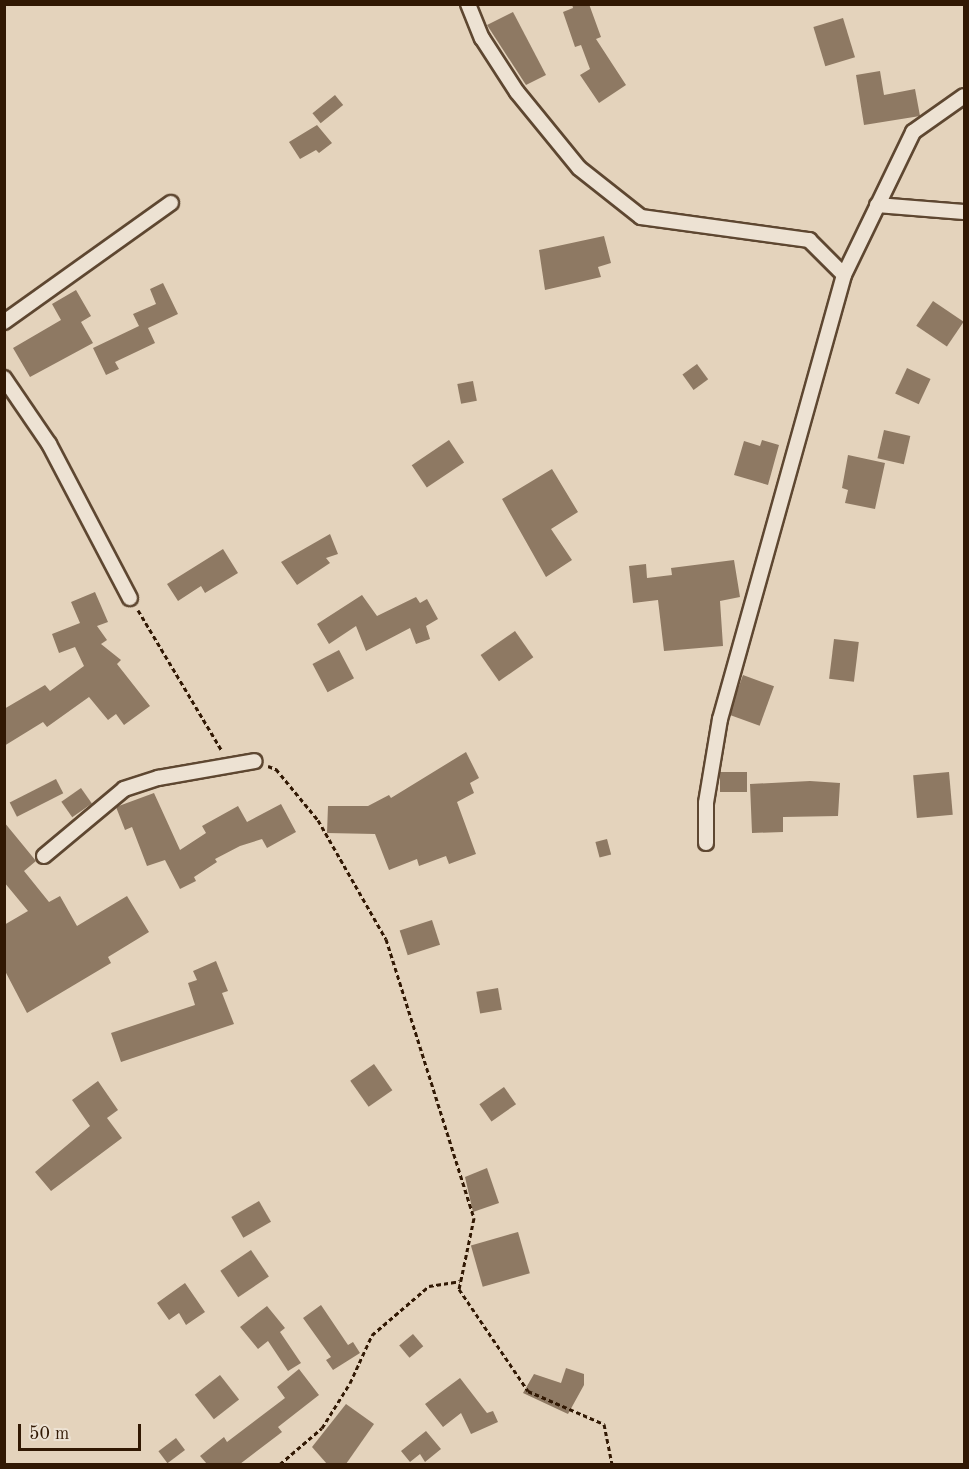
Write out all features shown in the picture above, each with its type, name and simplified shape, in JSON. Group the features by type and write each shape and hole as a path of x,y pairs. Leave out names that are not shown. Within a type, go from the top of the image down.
{"street":[{"path":"468,4 482,38 517,92 579,168 641,217 809,240 844,275"},
{"path":"706,843 706,803 720,719 844,275 913,132 964,96"},
{"path":"4,322 171,203"},
{"path":"877,205 964,212"},
{"path":"4,378 49,444 130,598"},
{"path":"44,856 124,789 158,778 255,761"}],"path":[{"path":"130,598 220,750 229,753"},
{"path":"255,761 276,769 318,820 386,939 474,1218 459,1289 528,1390 604,1424 612,1464"},
{"path":"280,1464 322,1428 350,1383 372,1335 429,1286 460,1281"}],"building":[{"path":"572,4 589,4 601,37 596,39 626,85 599,103 580,75 590,69 581,45 575,47 563,12 573,8"},
{"path":"513,12 546,75 526,85 487,25"},
{"path":"843,18 855,57 825,66 813,27"},
{"path":"880,71 884,95 915,89 920,116 864,125 856,75"},
{"path":"335,95 343,105 321,123 312,113"},
{"path":"317,125 332,143 319,153 316,150 300,159 289,142"},
{"path":"604,236 611,263 598,267 601,277 545,290 539,250"},
{"path":"163,283 178,314 148,328 155,343 115,362 119,369 106,375 93,348 139,326 133,314 156,304 150,289"},
{"path":"76,290 91,316 81,322 93,343 30,377 13,348 61,320 52,304"},
{"path":"933,301 964,322 947,347 916,326"},
{"path":"697,364 708,379 694,390 682,375"},
{"path":"907,368 931,379 919,404 895,393"},
{"path":"473,381 477,401 461,404 457,384"},
{"path":"884,430 910,436 904,464 877,458"},
{"path":"449,440 464,462 427,488 412,465"},
{"path":"762,440 779,445 768,485 734,475 744,441 760,446"},
{"path":"848,455 885,463 875,509 845,503 848,490 842,488"},
{"path":"552,469 578,512 551,529 572,560 546,577 502,499"},
{"path":"330,534 338,554 326,558 330,563 297,585 281,562"},
{"path":"223,549 238,573 205,593 201,586 178,601 167,584"},
{"path":"734,560 740,597 720,601 723,646 664,651 658,600 633,603 629,566 646,564 647,578 672,575 671,568"},
{"path":"95,592 108,622 97,626 107,640 101,644 121,660 117,664 150,706 124,725 116,714 108,720 89,697 47,727 43,722 4,746 4,709 45,685 50,691 84,666 75,647 59,653 52,634 80,623 71,602"},
{"path":"362,595 377,616 416,597 420,603 427,599 438,619 426,626 430,639 416,644 410,628 366,651 356,626 329,644 317,624"},
{"path":"515,631 533,657 499,681 481,655"},
{"path":"834,639 859,642 854,682 829,679"},
{"path":"339,650 354,678 328,692 313,664"},
{"path":"743,675 774,686 760,726 729,714"},
{"path":"466,752 479,778 470,783 474,793 457,802 476,854 449,864 446,856 419,866 417,859 389,870 375,834 327,833 328,806 368,806 389,795 391,798"},
{"path":"720,772 747,772 747,792 720,792"},
{"path":"949,772 953,815 917,818 913,775"},
{"path":"56,779 63,793 17,817 10,803"},
{"path":"810,781 840,783 838,816 783,817 783,832 752,833 750,784"},
{"path":"81,788 92,804 72,817 61,802"},
{"path":"154,793 180,850 206,833 202,826 238,806 247,822 281,804 296,832 267,848 262,839 240,846 215,859 217,862 194,877 196,881 180,889 165,860 147,866 132,827 125,830 116,807"},
{"path":"4,822 36,861 24,871 49,902 60,896 77,926 127,896 149,932 108,957 111,963 27,1013 4,969 4,925 28,911 4,882"},
{"path":"607,839 611,854 600,858 595,842"},
{"path":"432,920 440,945 408,955 400,931"},
{"path":"216,961 228,991 222,993 234,1024 121,1062 111,1033 195,1005 188,983 197,980 193,971"},
{"path":"498,988 502,1010 480,1013 476,992"},
{"path":"374,1064 392,1090 369,1107 350,1081"},
{"path":"98,1081 118,1110 107,1118 122,1138 51,1191 35,1172 90,1126 72,1100"},
{"path":"504,1087 516,1104 491,1121 479,1104"},
{"path":"487,1168 499,1203 473,1212 465,1177"},
{"path":"259,1201 271,1222 243,1238 231,1217"},
{"path":"518,1232 530,1273 483,1287 471,1246"},
{"path":"251,1250 269,1277 238,1297 220,1271"},
{"path":"185,1283 205,1312 186,1325 179,1313 169,1320 157,1303"},
{"path":"321,1305 348,1345 353,1342 360,1353 333,1370 326,1360 331,1357 303,1318"},
{"path":"267,1306 285,1328 280,1332 301,1363 288,1371 268,1341 258,1349 240,1327"},
{"path":"413,1334 423,1346 409,1358 399,1346"},
{"path":"566,1368 584,1374 584,1385 568,1414 523,1393 534,1374 561,1383"},
{"path":"299,1369 319,1395 278,1427 282,1432 240,1464 207,1464 200,1456 224,1437 227,1442 285,1398 277,1387"},
{"path":"220,1375 239,1399 214,1419 195,1395"},
{"path":"460,1378 487,1413 493,1411 498,1422 471,1434 461,1413 443,1427 425,1404"},
{"path":"346,1404 374,1424 346,1464 327,1464 312,1447"},
{"path":"426,1431 441,1449 425,1462 420,1454 410,1462 401,1451"},
{"path":"176,1438 185,1450 167,1463 158,1451"}]}
